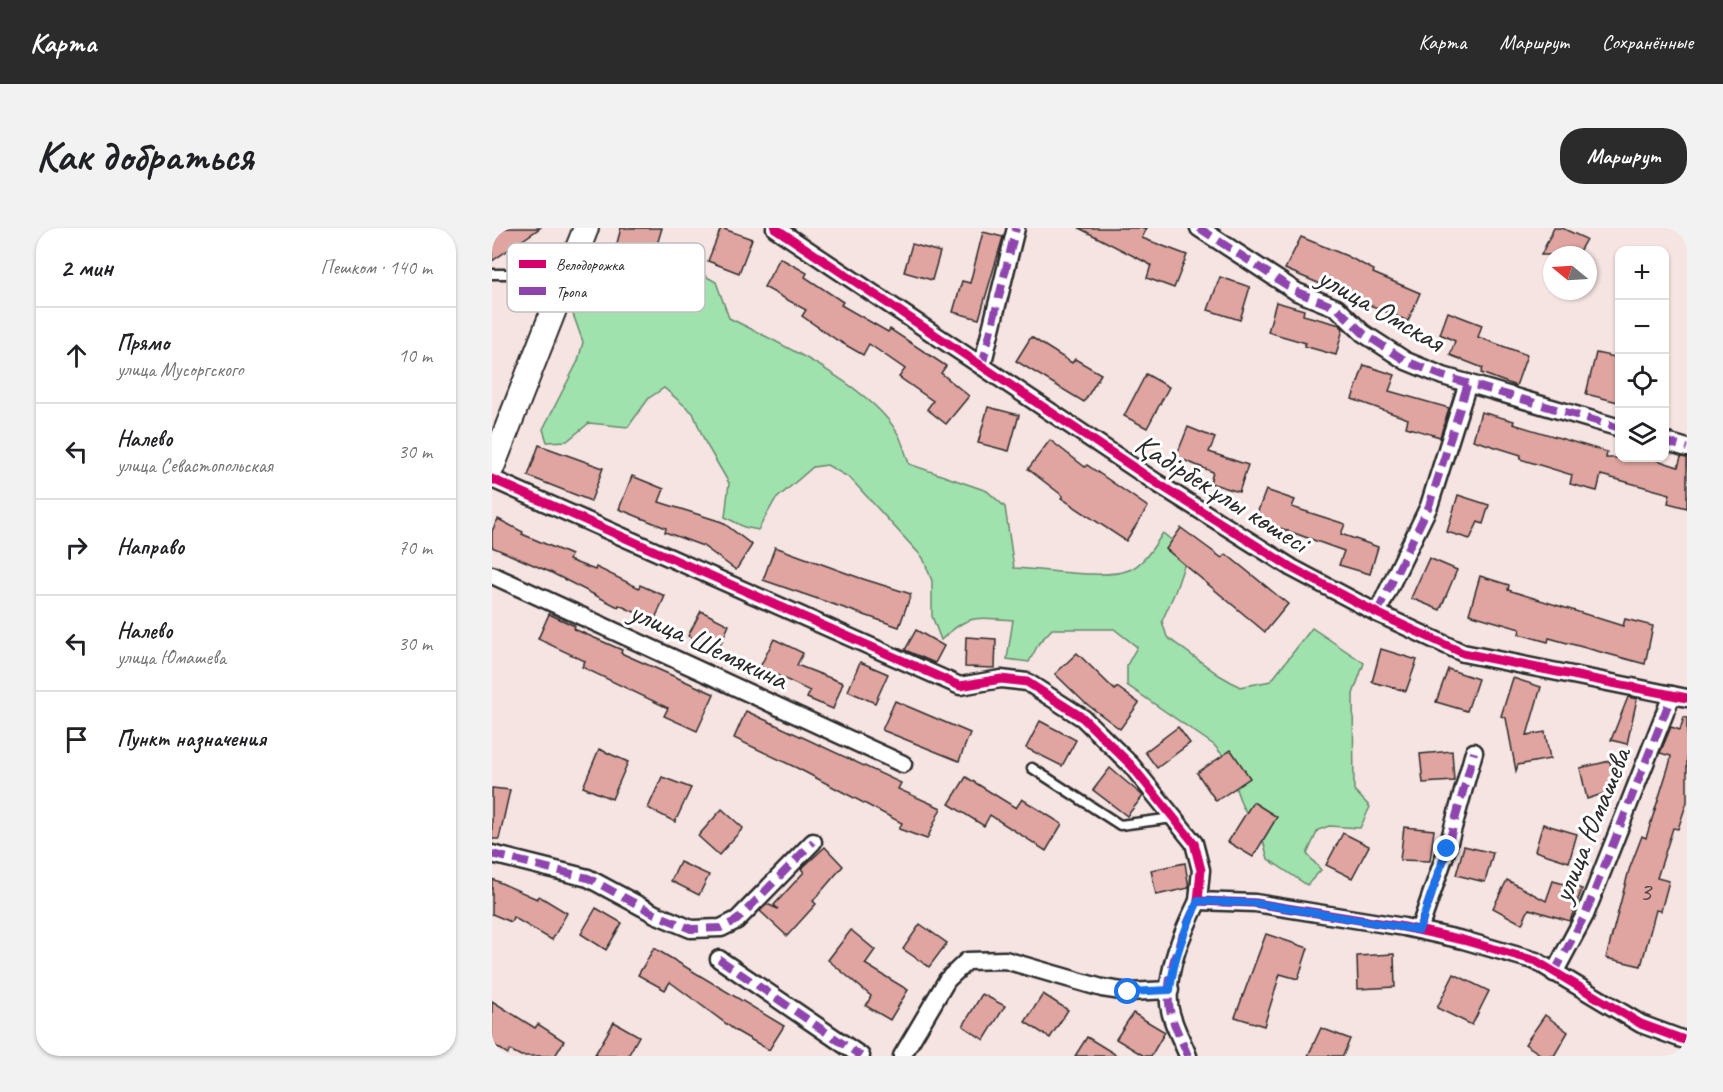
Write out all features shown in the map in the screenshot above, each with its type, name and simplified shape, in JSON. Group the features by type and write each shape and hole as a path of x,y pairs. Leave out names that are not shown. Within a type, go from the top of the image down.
{"street":[{"path":"580,243 586,228"},
{"name":"Қадірбекұлы көшесі","path":"776,228 982,366 1292,568 1377,613 1463,653 1680,697"},
{"path":"982,366 1016,228"},
{"name":"улица Омская","path":"1199,228 1297,292 1337,308 1363,333 1406,361 1468,383 1615,427"},
{"path":"492,467 552,312"},
{"path":"1377,613 1429,506 1468,383"},
{"path":"1669,442 1687,448"},
{"path":"492,479 960,686 1001,679 1028,682 1083,718 1131,765 1194,843 1201,870 1198,901 1183,932 1173,963 1169,1004 1188,1056"},
{"name":"улица Шемякина","path":"492,575 903,764"},
{"name":"улица Юмашева","path":"1554,973 1585,915 1680,697"},
{"path":"1419,930 1447,849 1474,752"},
{"path":"492,854 588,878 655,914 691,930 721,927 737,920 813,842"},
{"path":"1198,901 1255,903 1419,930 1536,961 1641,1024 1687,1041"},
{"path":"719,959 861,1056"},
{"path":"902,1056 947,980 967,961 1005,960 1049,975 1128,992 1170,990"}],"lane":[{"path":"492,273 507,274"},
{"path":"1032,768 1120,825 1174,818"}],"green space":[{"path":"705,276 716,282 729,318 822,367 867,399 885,416 898,434 909,464 987,491 1005,507 1014,568 1090,574 1119,573 1139,564 1163,533 1188,554 1162,621 1167,637 1219,675 1240,687 1271,681 1312,628 1364,663 1353,694 1354,790 1370,807 1360,828 1329,826 1318,830 1307,854 1321,870 1307,885 1268,859 1261,833 1242,806 1225,758 1214,745 1127,685 1127,665 1137,647 1114,629 1052,629 1039,643 1029,662 1007,659 1013,620 981,618 966,621 941,640 932,616 932,581 923,558 850,478 827,465 813,467 775,500 758,530 744,527 725,517 729,483 705,442 693,413 664,388 649,398 628,427 589,423 567,441 547,442 543,429 578,361 583,342 573,312 705,312"}],"building":[{"path":"492,228 540,228 518,243 507,243 507,251 492,261"},
{"path":"621,228 662,228 658,243 617,243"},
{"path":"721,228 752,239 739,273 708,261"},
{"path":"1079,228 1147,228 1142,238 1187,255 1174,288 1147,278 1151,265"},
{"path":"1554,228 1562,228 1586,239 1582,246 1545,246"},
{"path":"983,232 1003,237 979,319 953,312 962,281 970,283"},
{"path":"1301,237 1347,256 1374,270 1373,273 1420,293 1408,321 1285,269"},
{"path":"912,244 940,252 932,280 904,272"},
{"path":"780,258 807,273 805,277 843,302 841,305 888,332 890,329 946,366 941,373 969,396 946,424 927,409 933,401 899,377 905,369 869,344 863,355 837,340 802,316 806,310 764,287"},
{"path":"1220,277 1250,287 1240,320 1208,310"},
{"path":"1276,302 1304,310 1303,315 1340,325 1343,329 1336,355 1268,332"},
{"path":"1448,312 1482,325 1478,337 1527,355 1516,386 1481,373 1483,368 1450,355 1455,341 1440,334"},
{"path":"1031,337 1072,363 1075,359 1101,374 1084,402 1016,361"},
{"path":"1596,353 1615,357 1615,401 1586,394"},
{"path":"1364,365 1395,375 1389,391 1449,408 1440,437 1406,427 1408,419 1352,399"},
{"path":"1146,374 1169,387 1147,428 1124,416"},
{"path":"988,407 1019,415 1009,451 978,443"},
{"path":"1481,412 1607,452 1606,458 1615,458 1615,462 1663,462 1678,467 1681,457 1687,458 1687,508 1668,503 1670,494 1601,475 1597,491 1570,484 1572,475 1520,459 1521,455 1473,440"},
{"path":"1188,427 1215,438 1209,452 1248,465 1239,492 1210,483 1213,472 1176,457"},
{"path":"1050,440 1085,467 1087,465 1148,507 1126,541 1061,498 1063,496 1028,469"},
{"path":"539,445 603,468 591,501 528,476"},
{"path":"632,476 664,489 659,502 722,522 752,545 736,570 703,546 665,532 666,528 619,509"},
{"path":"1266,490 1295,500 1292,507 1345,524 1341,534 1378,547 1370,574 1339,565 1344,551 1255,519"},
{"path":"1458,495 1489,505 1483,524 1478,522 1470,539 1447,532"},
{"path":"498,519 523,532 522,534 571,555 569,560 595,570 596,567 639,588 640,585 665,596 654,621 619,605 618,607 550,572 492,547 492,531"},
{"path":"1181,528 1222,558 1226,554 1288,604 1265,632 1166,549"},
{"path":"775,547 911,594 899,627 763,580"},
{"path":"1429,558 1457,570 1440,610 1411,598"},
{"path":"1480,576 1509,585 1508,590 1623,626 1625,619 1653,626 1645,664 1549,638 1548,642 1519,634 1520,629 1469,614"},
{"path":"701,611 729,625 718,650 688,636"},
{"path":"549,614 575,626 574,629 622,650 621,653 714,694 697,731 664,716 668,708 582,667 585,661 538,639"},
{"path":"916,630 944,646 935,663 905,650"},
{"path":"966,637 996,639 995,668 965,667"},
{"path":"774,639 803,653 797,665 843,683 833,709 807,698 810,691 760,667"},
{"path":"1381,649 1417,660 1406,691 1372,682"},
{"path":"1077,653 1115,690 1117,687 1139,703 1120,729 1084,702 1055,674"},
{"path":"860,662 888,674 875,703 848,691"},
{"path":"1448,669 1478,679 1467,711 1436,702"},
{"path":"1513,678 1541,687 1527,735 1545,732 1550,759 1518,765 1516,771 1506,718 1501,716"},
{"path":"1628,697 1637,699 1627,744 1611,740"},
{"path":"895,701 970,733 959,761 882,730"},
{"path":"746,711 901,783 898,789 941,808 927,839 899,829 902,823 734,738"},
{"path":"1684,717 1687,718 1687,802 1678,829 1673,828 1657,878 1669,881 1661,911 1656,910 1641,966 1606,958 1629,870 1642,836 1646,838 1670,762 1671,756 1660,753 1671,727 1680,730"},
{"path":"1040,721 1076,740 1062,766 1026,748"},
{"path":"1178,727 1190,743 1157,768 1145,752"},
{"path":"599,749 628,762 612,799 583,787"},
{"path":"1231,750 1250,778 1216,801 1197,773"},
{"path":"1452,751 1454,781 1423,783 1420,754"},
{"path":"1610,761 1615,790 1587,799 1580,768"},
{"path":"1110,768 1143,796 1127,816 1093,790"},
{"path":"662,777 691,788 675,822 648,808"},
{"path":"966,777 1016,808 1022,799 1062,824 1046,851 990,815 984,826 949,804"},
{"path":"492,788 510,790 499,839 492,839"},
{"path":"1253,802 1277,817 1253,857 1228,842"},
{"path":"722,809 743,828 719,855 698,836"},
{"path":"1543,824 1577,834 1569,862 1535,851"},
{"path":"1404,827 1434,830 1430,861 1400,860"},
{"path":"1343,833 1369,846 1352,878 1326,865"},
{"path":"1464,846 1493,853 1485,882 1456,875"},
{"path":"825,847 843,866 813,901 816,904 787,936 760,911 767,904 778,909 774,905 804,872 801,869"},
{"path":"680,862 709,875 699,895 671,881"},
{"path":"1185,863 1189,888 1156,895 1151,870"},
{"path":"492,879 537,899 539,896 567,913 552,940 513,917 511,922 492,914"},
{"path":"1507,880 1546,901 1553,881 1582,889 1570,921 1529,909 1522,924 1493,908"},
{"path":"596,908 622,923 606,950 581,934"},
{"path":"920,924 947,943 929,967 903,949"},
{"path":"851,930 875,950 865,964 908,990 890,1020 866,1006 871,996 828,960"},
{"path":"1266,934 1308,948 1298,979 1280,974 1264,1026 1235,1017"},
{"path":"654,948 784,1026 769,1050 736,1031 670,982 665,990 638,975"},
{"path":"1394,954 1395,987 1358,989 1357,956"},
{"path":"1454,974 1489,991 1472,1025 1437,1008"},
{"path":"982,994 1005,1006 984,1040 963,1026"},
{"path":"1043,994 1068,1010 1050,1038 1025,1022"},
{"path":"492,1001 535,1028 538,1024 564,1041 555,1056 521,1056 510,1050 508,1054 492,1044"},
{"path":"1133,1013 1165,1032 1151,1056 1144,1056 1116,1039"},
{"path":"1545,1015 1568,1032 1554,1056 1543,1056 1525,1044"},
{"path":"614,1022 639,1036 628,1056 594,1056"},
{"path":"1321,1028 1350,1039 1343,1056 1308,1056"},
{"path":"1087,1037 1118,1056 1075,1056"}],"marked path":[{"path":"982,366 1016,228"},
{"path":"1199,228 1297,292 1337,308 1363,333 1406,361 1443,376 1615,427"},
{"path":"1377,613 1429,506 1468,383"},
{"path":"1669,443 1687,448"},
{"path":"1554,973 1585,915 1672,695"},
{"path":"1419,930 1447,849 1474,752"},
{"path":"492,854 588,878 655,914 691,929 721,928 737,920 813,842"},
{"path":"1188,1056 1172,1016 1169,990 1177,950 1198,901"},
{"path":"719,959 861,1056"}],"cycle path":[{"path":"775,228 1157,483 1292,568 1377,613 1463,653 1687,698"},
{"path":"492,479 960,686 1001,679 1027,682 1083,718 1131,765 1194,843 1201,870 1198,901 1255,903 1404,927 1463,940 1536,961 1641,1024 1687,1041"}],"route":[{"path":"1128,992 1170,990 1173,963 1183,932 1198,901 1255,903 1419,930 1447,849"}]}
